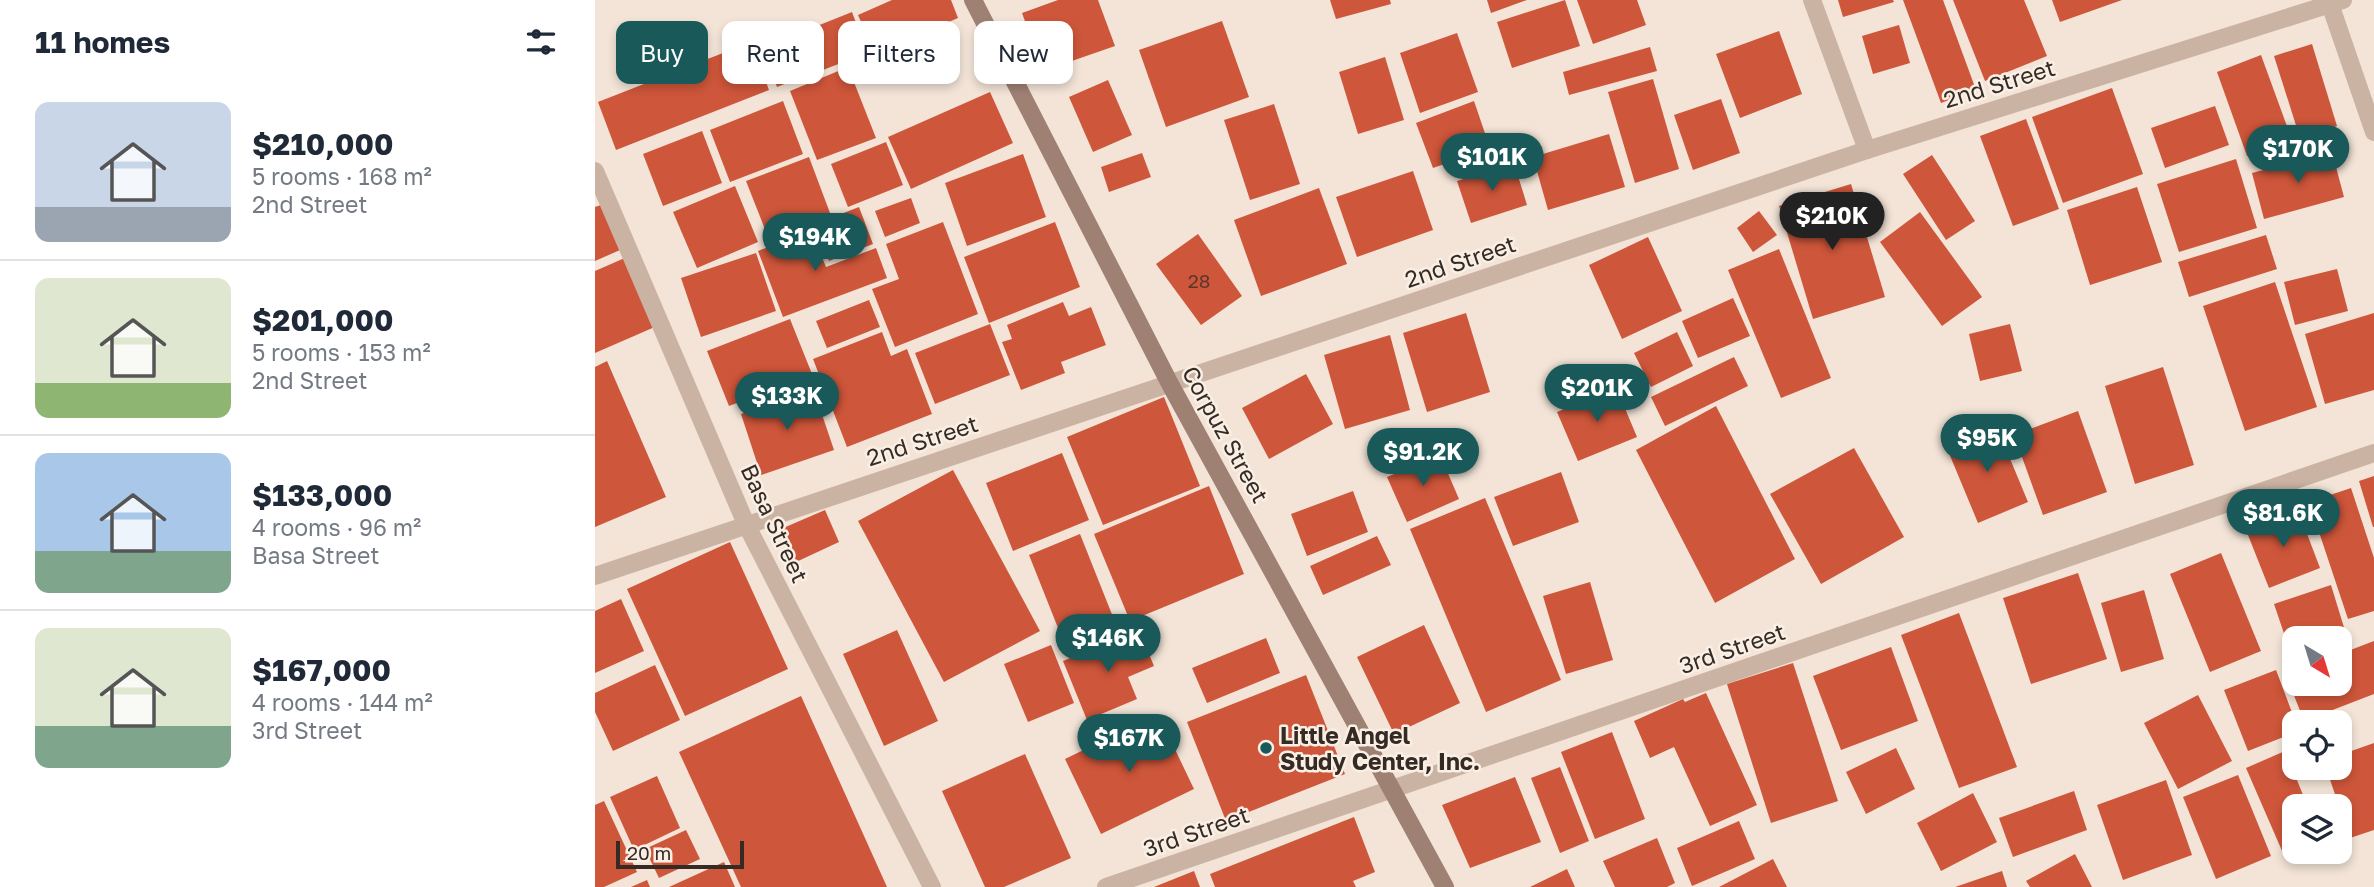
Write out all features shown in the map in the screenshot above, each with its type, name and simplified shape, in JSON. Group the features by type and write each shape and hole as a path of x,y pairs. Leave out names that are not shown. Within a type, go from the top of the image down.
{"street":[{"name":"Corpuz Street","path":"973,0 1170,384 1445,887"},
{"path":"1812,0 1867,150"},
{"name":"2nd Street","path":"595,576 1867,150 2336,2"},
{"path":"2336,2 2374,132"},
{"name":"Basa Street","path":"595,171 746,524 932,887"},
{"name":"3rd Street","path":"1106,887 2374,453"}],"building":[{"path":"892,0 951,0 958,18 951,21 861,21 858,15"},
{"path":"1058,0 1098,0 1115,46 1073,61 1073,21 1025,21 1022,13"},
{"path":"1330,0 1390,0 1391,4 1336,19"},
{"path":"1487,0 1527,0 1491,13"},
{"path":"1565,0 1580,46 1512,68 1497,22"},
{"path":"1577,0 1637,0 1646,25 1593,44"},
{"path":"1838,0 1893,0 1894,2 1843,17"},
{"path":"1903,0 1943,0 1976,90 1941,103"},
{"path":"1953,0 2024,0 2047,56 1985,81"},
{"path":"2052,0 2122,0 2060,22"},
{"path":"852,12 855,21 838,21 838,64 824,70 824,23"},
{"path":"1222,21 1249,97 1166,127 1139,50"},
{"path":"1899,25 1910,63 1873,74 1862,36"},
{"path":"1779,31 1802,94 1740,118 1716,54"},
{"path":"1457,33 1478,92 1420,113 1400,53"},
{"path":"2312,44 2337,126 2300,138 2274,56"},
{"path":"1650,47 1657,71 1569,95 1563,72"},
{"path":"722,53 722,84 767,84 769,90 616,150 598,102 644,84 708,84 708,59"},
{"path":"2261,55 2292,140 2247,156 2217,72"},
{"path":"1385,57 1404,120 1358,134 1339,72"},
{"path":"838,71 838,84 855,84 876,138 817,160 790,91 807,84 824,84 824,77"},
{"path":"1653,79 1679,169 1635,183 1608,92"},
{"path":"1108,80 1132,135 1093,152 1069,97"},
{"path":"2112,88 2143,174 2063,203 2032,117"},
{"path":"990,92 1013,143 911,189 888,137"},
{"path":"1721,99 1740,153 1693,170 1674,115"},
{"path":"783,101 803,154 730,182 710,130"},
{"path":"1474,101 1490,148 1433,168 1416,123"},
{"path":"1274,104 1300,184 1250,200 1224,120"},
{"path":"2215,106 2229,145 2165,168 2151,128"},
{"path":"2026,119 2059,209 2013,226 1980,136"},
{"path":"702,131 722,183 663,206 643,154"},
{"path":"1609,134 1625,187 1548,210 1533,157"},
{"path":"886,142 903,185 848,207 831,164"},
{"path":"2332,152 2344,197 2264,219 2252,173"},
{"path":"1142,153 1151,177 1109,192 1101,167"},
{"path":"1023,154 1046,217 967,246 945,183"},
{"path":"1932,155 1975,221 1946,240 1903,174"},
{"path":"809,157 830,213 768,237 746,181"},
{"path":"2236,159 2257,228 2179,252 2157,184"},
{"path":"1514,163 1527,205 1471,223 1457,181"},
{"path":"1413,171 1433,230 1357,257 1336,197"},
{"path":"1851,184 1885,297 1813,319 1779,206"},
{"path":"735,186 758,242 697,268 673,212"},
{"path":"2137,187 2162,262 2090,285 2067,210"},
{"path":"1319,188 1347,264 1261,296 1234,220"},
{"path":"911,198 920,223 885,237 875,211"},
{"path":"601,205 620,250 595,261 595,207"},
{"path":"859,207 873,244 829,261 815,224"},
{"path":"1759,211 1777,235 1753,252 1737,228"},
{"path":"1920,212 1982,297 1942,326 1880,242"},
{"path":"943,222 978,314 895,347 872,289 899,279 886,244"},
{"path":"1055,222 1080,287 989,323 964,257"},
{"path":"811,230 826,267 876,248 887,278 783,317 758,251"},
{"path":"1198,234 1242,296 1201,325 1156,264"},
{"path":"2266,235 2277,269 2189,297 2178,262"},
{"path":"1648,237 1682,311 1622,339 1589,265"},
{"path":"1779,249 1831,378 1781,398 1728,270"},
{"path":"756,253 776,311 701,337 681,278"},
{"path":"627,257 657,326 595,353 595,271"},
{"path":"2337,269 2348,311 2295,325 2284,282"},
{"path":"2275,282 2317,407 2245,431 2203,306"},
{"path":"1733,298 1750,336 1698,358 1682,321"},
{"path":"869,300 880,327 827,348 816,321"},
{"path":"1063,302 1069,316 1091,307 1106,345 1061,362 1065,373 1021,390 1002,342 1012,339 1007,325"},
{"path":"1466,313 1490,392 1427,412 1403,333"},
{"path":"2374,313 2374,390 2325,404 2305,334"},
{"path":"790,319 812,374 729,406 707,351"},
{"path":"990,324 1010,375 935,404 915,353"},
{"path":"2010,324 2022,371 1980,381 1969,334"},
{"path":"882,332 891,356 907,349 932,414 847,447 813,359"},
{"path":"1677,332 1693,366 1651,387 1634,353"},
{"path":"1390,335 1410,410 1345,429 1324,355"},
{"path":"1734,357 1748,386 1665,426 1651,397"},
{"path":"607,361 666,497 595,527 595,367"},
{"path":"2163,367 2194,465 2135,484 2105,386"},
{"path":"1306,374 1333,424 1269,459 1242,408"},
{"path":"1616,387 1637,437 1578,461 1557,412"},
{"path":"813,388 834,450 761,475 741,414"},
{"path":"1164,397 1200,486 1103,525 1067,437"},
{"path":"1716,406 1795,559 1715,603 1636,450"},
{"path":"2078,411 2107,492 2043,515 2014,435"},
{"path":"1996,425 2028,502 1978,523 1946,446"},
{"path":"1854,448 1904,537 1821,584 1770,494"},
{"path":"1062,453 1089,520 1013,551 986,483"},
{"path":"1440,455 1459,499 1407,522 1387,477"},
{"path":"953,470 1040,631 944,682 858,521"},
{"path":"1561,472 1579,522 1513,546 1494,497"},
{"path":"2374,476 2374,527 2373,527 2359,481"},
{"path":"1209,486 1244,574 1130,621 1094,534"},
{"path":"2351,488 2374,558 2374,611 2348,619 2309,502"},
{"path":"1353,491 1368,532 1307,556 1291,514"},
{"path":"1485,498 1561,680 1486,712 1410,529"},
{"path":"825,510 839,542 796,562 781,529"},
{"path":"2298,510 2320,568 2269,588 2246,530"},
{"path":"1080,534 1117,627 1066,648 1029,555"},
{"path":"1377,536 1391,565 1323,595 1310,566"},
{"path":"730,542 788,669 685,716 627,589"},
{"path":"2221,553 2261,651 2210,672 2170,574"},
{"path":"2078,573 2107,659 2031,684 2003,598"},
{"path":"1590,582 1613,660 1566,674 1543,596"},
{"path":"2331,585 2344,626 2282,628 2274,604"},
{"path":"2144,590 2164,659 2121,672 2101,603"},
{"path":"621,599 644,651 595,673 595,611"},
{"path":"1959,613 2017,767 1959,788 1901,635"},
{"path":"1424,625 1460,703 1394,734 1357,657"},
{"path":"897,630 938,721 884,746 843,654"},
{"path":"1139,630 1154,666 1128,677 1137,699 1087,720 1063,661"},
{"path":"1266,638 1280,673 1207,703 1192,668"},
{"path":"2374,641 2374,694 2333,710 2300,710 2294,696 2352,696 2352,649"},
{"path":"1051,645 1074,703 1028,722 1004,664"},
{"path":"1891,647 1918,721 1841,750 1813,676"},
{"path":"1793,663 1838,801 1771,823 1727,684"},
{"path":"655,665 680,720 613,751 595,712 595,693"},
{"path":"2276,670 2282,686 2282,696 2286,696 2291,710 2282,710 2282,738 2248,751 2224,690"},
{"name":"Little Angel Study Center, Inc.","path":"1306,675 1345,774 1226,821 1187,722"},
{"path":"1706,693 1757,805 1710,826 1674,747 1650,758 1634,721 1683,699 1685,702"},
{"path":"2198,695 2232,761 2178,789 2144,723"},
{"path":"801,696 887,887 741,887 679,752"},
{"path":"1158,714 1194,789 1101,834 1065,759"},
{"path":"1612,732 1645,819 1595,839 1561,752"},
{"path":"2374,743 2374,830 2352,837 2352,794 2335,794 2330,780 2352,780 2352,751"},
{"path":"1896,748 1915,789 1866,814 1846,772"},
{"path":"2282,752 2282,780 2297,780 2303,794 2282,794 2282,851 2246,768"},
{"path":"1025,754 1071,858 1004,887 985,887 942,791"},
{"path":"1560,767 1589,841 1560,853 1531,778"},
{"path":"2238,775 2271,856 2216,879 2183,797"},
{"path":"657,776 680,828 634,850 610,797"},
{"path":"1515,777 1541,842 1470,868 1442,805"},
{"path":"2166,780 2192,855 2123,880 2097,805"},
{"path":"2074,791 2087,830 2013,857 1999,818"},
{"path":"1973,793 1997,842 1941,871 1917,823"},
{"path":"604,801 637,872 604,887 595,887 595,805"},
{"path":"1354,817 1375,872 1353,881 1356,887 1215,887 1210,874"},
{"path":"1739,821 1755,859 1692,886 1677,848"},
{"path":"686,830 700,859 659,878 645,849"},
{"path":"1657,838 1675,883 1667,887 1615,887 1603,861"},
{"path":"2075,854 2092,887 2030,887 2026,881"},
{"path":"1773,859 1787,887 1719,887"},
{"path":"724,862 735,887 669,887"},
{"path":"1567,869 1575,887 1530,887"},
{"path":"1194,871 1200,887 1154,887"},
{"path":"2002,871 2007,887 1955,887"},
{"path":"647,880 650,887 631,887"}],"place":[{"name":"Little Angel Study Center, Inc.","path":"1266,748"}]}
